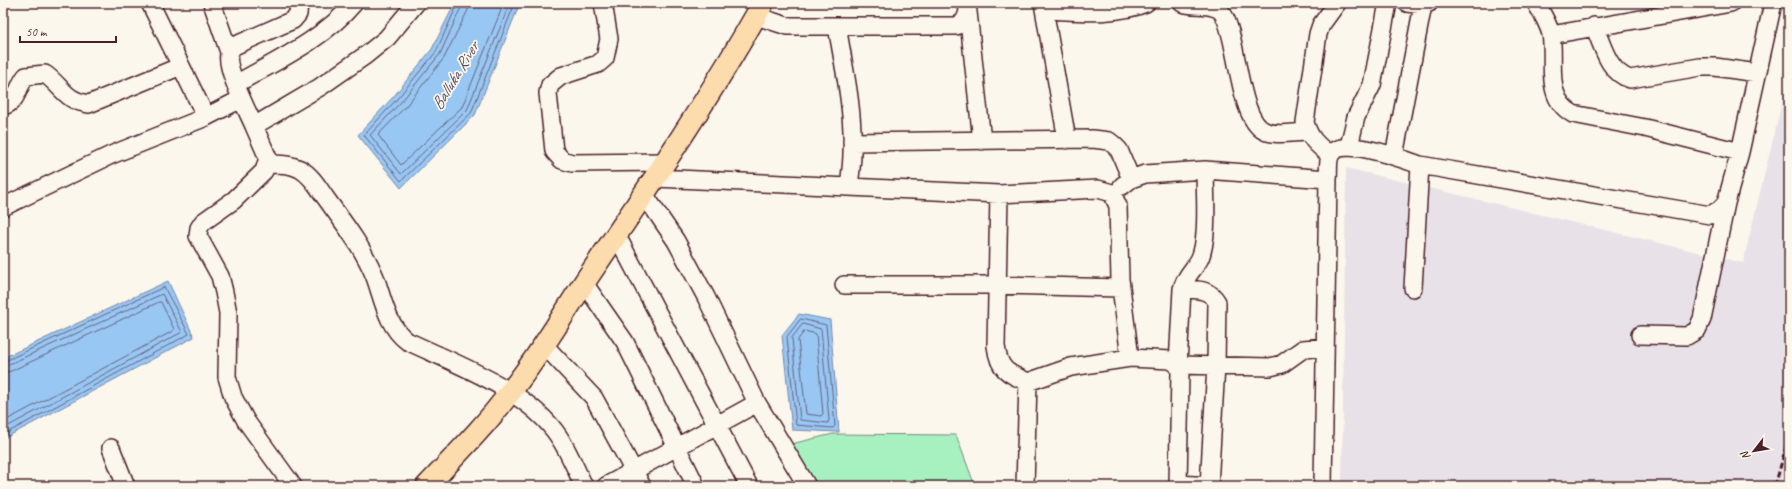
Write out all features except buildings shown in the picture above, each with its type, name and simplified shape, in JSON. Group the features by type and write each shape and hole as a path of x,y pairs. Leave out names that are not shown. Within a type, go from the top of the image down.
{"main road":[{"path":"427,486 511,392 544,345 655,178 736,50 760,9"}],"street":[{"path":"150,3 206,117"},
{"path":"212,3 229,52 229,64 266,152 268,164 264,171 234,200 203,222 199,228 198,236 220,276 224,292 228,313 227,377 233,397 246,421 293,486"},
{"path":"229,52 234,46 293,20 298,14 299,3"},
{"path":"245,105 296,49 341,18 354,3"},
{"path":"3,207 111,155 206,117 245,105 320,87 366,55 387,38 416,3"},
{"path":"603,3 609,39 605,58 598,64 561,76 550,85 548,93 554,151 562,160 655,178 999,194 1098,189 1112,193 1118,206 1121,288 1130,358"},
{"path":"1067,140 1043,6 1085,12 1119,10 1146,3"},
{"path":"1182,3 1214,8 1223,13 1242,86 1254,123 1268,133 1307,132"},
{"path":"1330,155 1312,140 1307,132 1305,122 1315,47 1321,25 1337,3"},
{"path":"1349,146 1356,117 1372,85 1388,3"},
{"path":"1536,3 1546,21 1551,35 1551,73 1557,98 1564,109 1573,114 1645,128 1740,152"},
{"path":"1551,35 1714,4 1731,3"},
{"path":"1640,335 1688,336 1697,330 1702,319 1726,203 1740,152 1773,3"},
{"path":"1394,156 1420,4"},
{"path":"967,8 982,141"},
{"path":"760,9 787,26 956,26 964,22 967,8"},
{"path":"837,26 847,83 852,142 849,187"},
{"path":"1594,26 1612,68 1620,76 1630,79 1700,67 1715,67 1757,73"},
{"path":"3,106 15,100 20,84 26,76 45,74 55,81 70,99 77,103 89,104 181,66"},
{"path":"852,142 1093,139 1109,141 1118,150 1131,179"},
{"path":"1323,486 1328,179 1330,155 1335,149 1349,146 1394,156 1420,165 1706,215 1710,215 1726,203"},
{"path":"268,164 290,165 302,170 311,178 352,234 365,255 391,322 398,334 407,341 511,392 540,415 559,437 584,486"},
{"path":"1413,288 1420,165"},
{"path":"1112,193 1131,179 1145,174 1205,170 1328,179"},
{"path":"1205,170 1204,244 1200,260 1185,278 1182,289 1178,365 1180,372 1178,485 1212,486"},
{"path":"655,178 676,241 757,403 807,486"},
{"path":"999,194 996,346 998,359 1004,370 1010,375 1028,382 1071,367 1130,358 1171,360 1178,365 1270,367 1282,364 1303,350 1325,347"},
{"path":"617,236 749,486"},
{"path":"584,283 625,342 696,486"},
{"path":"844,285 997,285 1121,288"},
{"path":"1182,289 1206,291 1213,295 1216,302 1216,366 1209,486"},
{"path":"544,345 594,398 638,479"},
{"path":"1025,486 1028,382"},
{"path":"606,486 638,479 678,447 757,403"},
{"path":"111,448 126,486"}],"shaded area":[{"path":"1789,73 1789,486 1342,486 1346,168 1743,263"}],"green space":[{"path":"833,434 956,435 975,486 806,486 791,444"}],"water":[{"name":"Balluka River","path":"455,3 520,3 475,115 401,188 358,135 394,96 432,49"},
{"path":"168,281 194,337 3,439 3,358"},
{"path":"799,314 830,320 839,432 792,430 782,335"}],"railway":[{"path":"1775,486 1789,436"}]}
